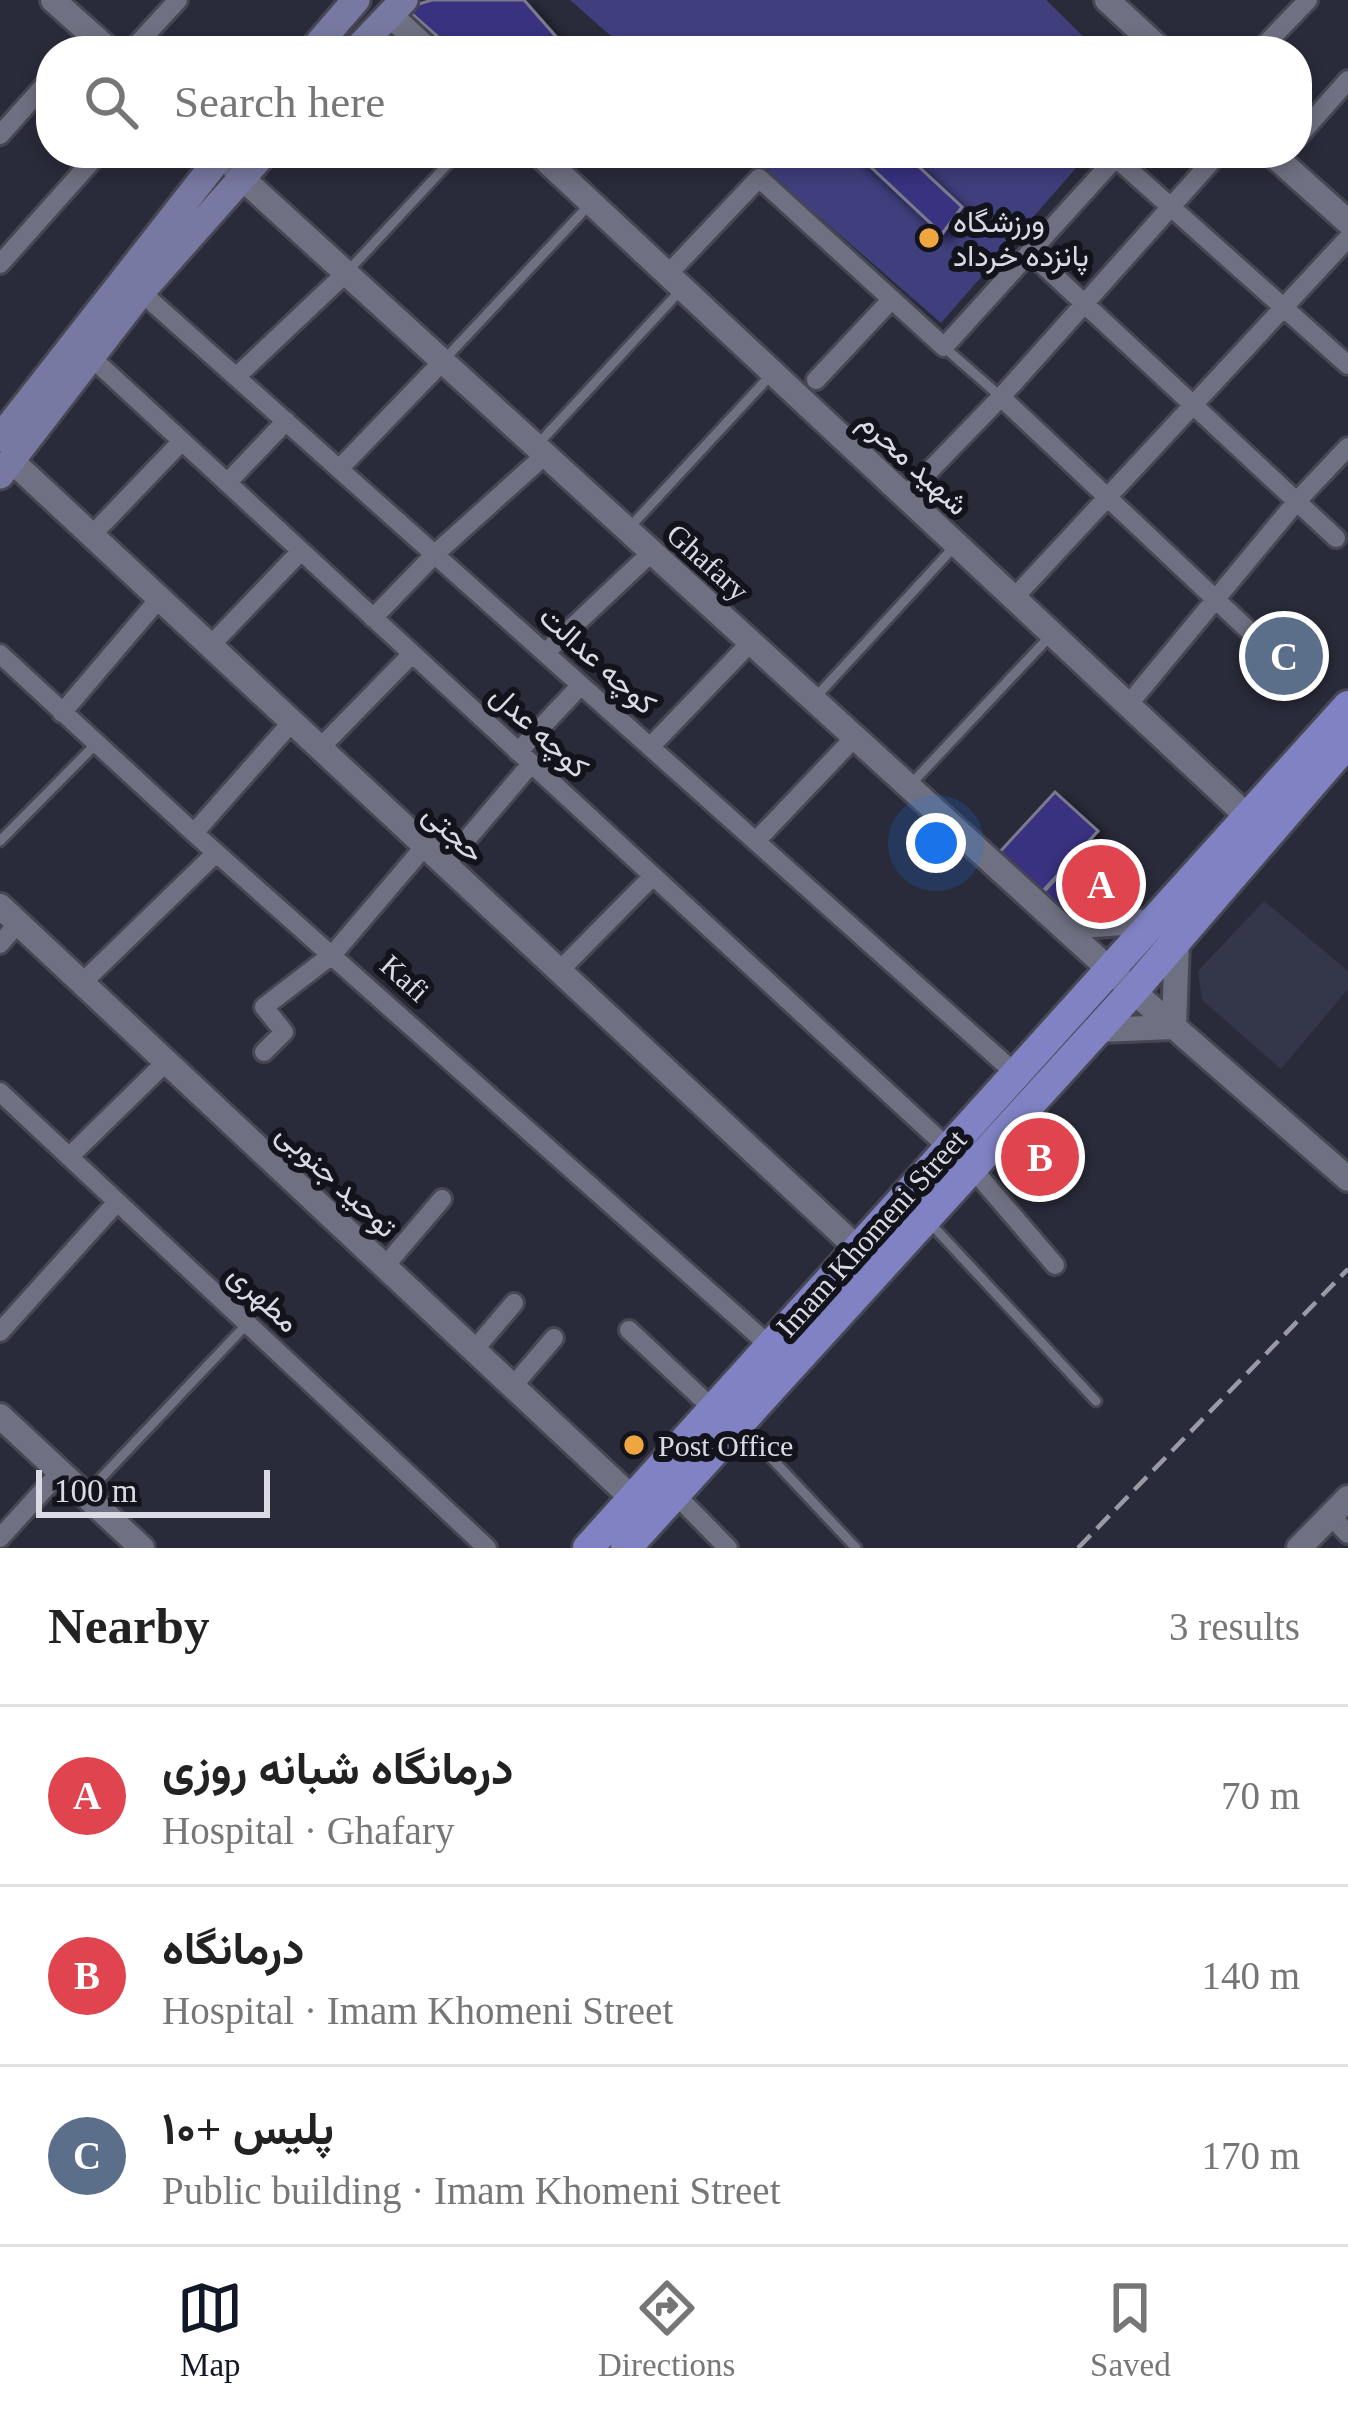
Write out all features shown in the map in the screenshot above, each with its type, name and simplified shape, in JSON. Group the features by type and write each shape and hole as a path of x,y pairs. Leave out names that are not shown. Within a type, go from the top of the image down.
{"main road":[{"path":"325,36 356,0"},
{"path":"369,36 396,7"},
{"path":"4,458 212,168"},
{"path":"4,458 251,168"},
{"name":"Imam Khomeni Street","path":"626,1548 675,1494 770,1346 857,1248 1098,1030 1133,991 1165,930 1248,817 1348,706"},
{"name":"Imam Khomeni Street","path":"588,1548 632,1498 726,1417 926,1219 1016,1073 1109,969 1165,930 1348,742"}],"street":[{"path":"53,0 84,36"},
{"path":"145,36 178,0"},
{"path":"1107,0 1146,36"},
{"path":"1273,36 1308,0"},
{"path":"396,7 418,36"},
{"path":"1312,121 1348,80"},
{"path":"0,135 36,95"},
{"path":"0,263 86,168"},
{"name":"Ghafary","path":"234,168 1133,991 1348,1179"},
{"name":"شهید محرم","path":"554,168 1248,817"},
{"path":"675,281 759,178 944,347 1106,168"},
{"path":"1131,168 1348,365"},
{"path":"905,496 1001,397 1206,168"},
{"path":"1291,168 1348,223"},
{"path":"1014,598 1348,238"},
{"path":"1030,253 1336,538"},
{"path":"236,377 346,273"},
{"name":"کوچه عدالت","path":"141,292 1016,1073"},
{"path":"816,380 892,299"},
{"name":"کوچه عدل","path":"92,358 960,1158 1055,1265"},
{"path":"339,469 442,361"},
{"path":"1001,397 1263,644"},
{"path":"227,483 286,421"},
{"path":"91,536 182,441"},
{"path":"1128,704 1348,447"},
{"path":"373,618 541,450"},
{"name":"حجتی","path":"4,458 857,1248"},
{"path":"210,646 301,551"},
{"path":"545,653 652,552"},
{"path":"62,712 158,600"},
{"path":"650,747 751,642"},
{"path":"320,748 412,654"},
{"name":"Kafi","path":"0,655 770,1346"},
{"path":"445,865 581,686"},
{"path":"194,833 291,723"},
{"path":"756,842 855,736"},
{"path":"264,1052 284,1031 264,1007 333,954 425,846"},
{"path":"82,983 216,853"},
{"path":"560,971 653,876"},
{"path":"0,944 9,915"},
{"name":"توحید جنوبی","path":"9,915 632,1498"},
{"path":"1064,927 1165,930 1174,1027 1098,1030"},
{"path":"69,1157 166,1062"},
{"name":"مطهری","path":"0,1093 487,1548"},
{"path":"385,1266 442,1199"},
{"path":"0,1333 117,1202"},
{"path":"474,1350 514,1303"},
{"path":"628,1330 726,1417"},
{"path":"513,1387 554,1338"},
{"path":"0,1416 142,1548"},
{"path":"0,1436 119,1548"},
{"path":"0,1538 50,1483"},
{"path":"675,1494 728,1548"},
{"path":"1299,1548 1342,1516"}],"lane":[{"path":"346,273 444,168"},
{"path":"442,361 591,203"},
{"path":"541,450 675,281"},
{"path":"944,347 1001,397"},
{"path":"628,530 773,373"},
{"path":"814,699 957,544"},
{"path":"909,787 1052,634"},
{"path":"0,841 98,743"},
{"path":"926,1219 1096,1401"},
{"path":"84,1496 247,1324"},
{"path":"726,1417 856,1548"}],"shaded area":[{"path":"570,0 1046,0 1083,36 611,36"},
{"name":"ورزشگاه پانزده خرداد","path":"763,168 1076,168 941,323"},
{"path":"1264,901 1348,971 1348,989 1281,1069 1202,1000 1198,971"}],"building":[{"path":"432,0 524,0 556,36 437,36 405,8"},
{"path":"872,168 920,168 962,207 942,234"},
{"path":"1055,792 1098,831 1040,894 997,855"},
{"path":"1066,868 1101,900 1091,912 1062,914 1041,895"},
{"path":"1100,869 1116,885 1102,899 1086,884"}],"railway":[{"path":"1078,1548 1348,1269"}],"place":[{"name":"ورزشگاه پانزده خرداد","path":"929,238"},
{"name":"پلیس +۱۰","path":"1284,656"},
{"name":"درمانگاه شبانه روزی","path":"1101,884"},
{"name":"درمانگاه","path":"1040,1157"},
{"name":"Post Office","path":"634,1445"}]}
